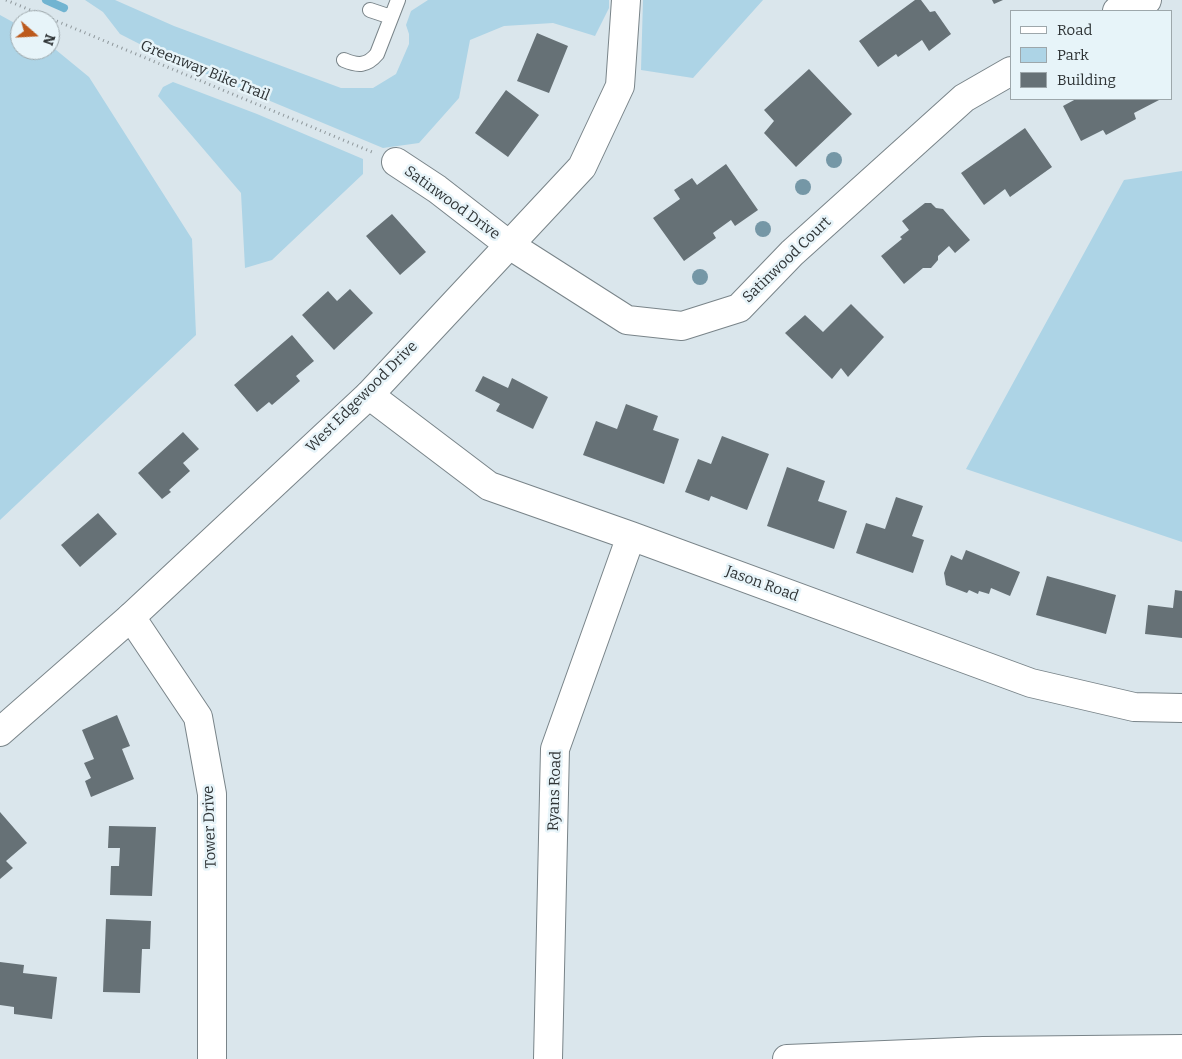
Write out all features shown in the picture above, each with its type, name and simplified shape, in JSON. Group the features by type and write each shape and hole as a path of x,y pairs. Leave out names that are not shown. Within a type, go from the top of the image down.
{"street":[{"name":"West Edgewood Drive","path":"0,732 131,617 369,395 508,244 582,167 620,86 626,0"},
{"path":"1119,10 1147,0"},
{"name":"Satinwood Court","path":"508,244 627,320 682,326 739,308 792,253 964,98 1010,72"},
{"name":"Satinwood Drive","path":"396,162 437,189 508,244"},
{"name":"Jason Road","path":"369,395 489,486 631,536 1031,684 1134,707 1182,708"},
{"name":"Ryans Road","path":"548,1059 555,749 631,536"},
{"name":"Tower Drive","path":"131,617 198,717 212,794 212,1059"},
{"path":"787,1059 983,1051 1182,1049"}],"lane":[{"path":"344,60 363,65 371,62 377,54 398,0"},
{"path":"370,10 392,17"}],"path":[{"name":"Greenway Bike Trail","path":"6,0 396,162"}],"green space":[{"path":"85,0 115,0 174,26 341,88 373,88 396,74 409,44 409,34 406,25 411,11 428,0 609,0 609,8 595,36 553,23 504,26 470,40 459,98 419,143 383,148 167,58 120,34 103,12"},
{"path":"643,0 763,0 693,78 641,70"},
{"path":"0,15 10,20 10,60 60,60 60,53 89,77 192,239 196,335 0,520"},
{"path":"173,82 257,114 363,159 363,174 272,260 245,268 241,193 158,96 163,87"},
{"path":"1182,171 1182,542 966,469 1124,180"}],"building":[{"path":"915,0 921,0 930,12 935,11 951,34 929,51 922,40 898,57 896,54 878,67 859,41"},
{"path":"992,0 1003,0 994,4"},
{"path":"537,33 568,46 549,93 517,81"},
{"path":"809,69 852,114 796,167 764,133 774,121 764,110"},
{"path":"506,90 539,115 508,157 475,133"},
{"path":"1074,100 1159,100 1134,113 1136,119 1106,135 1103,130 1081,141 1063,106"},
{"path":"1025,128 1052,167 1010,197 1005,189 984,205 961,173"},
{"path":"726,164 758,210 735,226 731,220 713,233 716,238 684,261 653,218 680,199 674,190 692,178 697,185"},
{"path":"925,203 931,203 936,208 943,209 970,240 955,253 949,246 938,256 938,260 931,268 923,268 904,284 881,256 902,239 900,237 909,230 902,221"},
{"path":"392,214 426,252 400,275 366,236"},
{"path":"350,289 373,313 334,350 302,315 328,291 337,301"},
{"path":"851,304 884,337 848,377 841,368 832,379 785,333 805,315 823,332"},
{"path":"292,335 314,361 296,376 300,381 272,405 269,402 257,412 234,385"},
{"path":"483,376 508,388 512,378 548,397 533,429 496,411 500,404 475,391"},
{"path":"626,404 658,416 653,430 679,439 664,484 583,455 596,421 617,429"},
{"path":"183,432 199,449 183,463 190,471 162,499 138,473"},
{"path":"722,436 769,454 747,510 711,496 709,501 685,492 698,459 711,464"},
{"path":"787,467 825,481 818,501 847,511 834,549 767,526"},
{"path":"896,497 923,506 912,536 924,540 913,573 856,553 866,523 885,529"},
{"path":"98,513 117,534 80,567 61,545"},
{"path":"966,550 1020,572 1010,596 991,588 989,594 979,591 978,594 969,590 967,593 946,585 944,573 951,555 962,560"},
{"path":"1047,576 1116,595 1106,634 1036,615"},
{"path":"1175,590 1182,591 1182,638 1145,634 1148,605 1173,608"},
{"path":"117,715 130,746 122,749 134,779 91,797 85,781 91,778 84,763 94,759 82,730"},
{"path":"0,812 27,843 6,861 13,868 0,879"},
{"path":"109,826 156,827 152,896 110,895 111,866 119,866 120,848 108,848"},
{"path":"106,919 151,921 150,949 142,949 140,993 103,992"},
{"path":"0,962 24,965 23,973 57,977 52,1019 14,1014 14,1007 0,1005"}],"waterway":[{"path":"46,0 64,8"}]}
